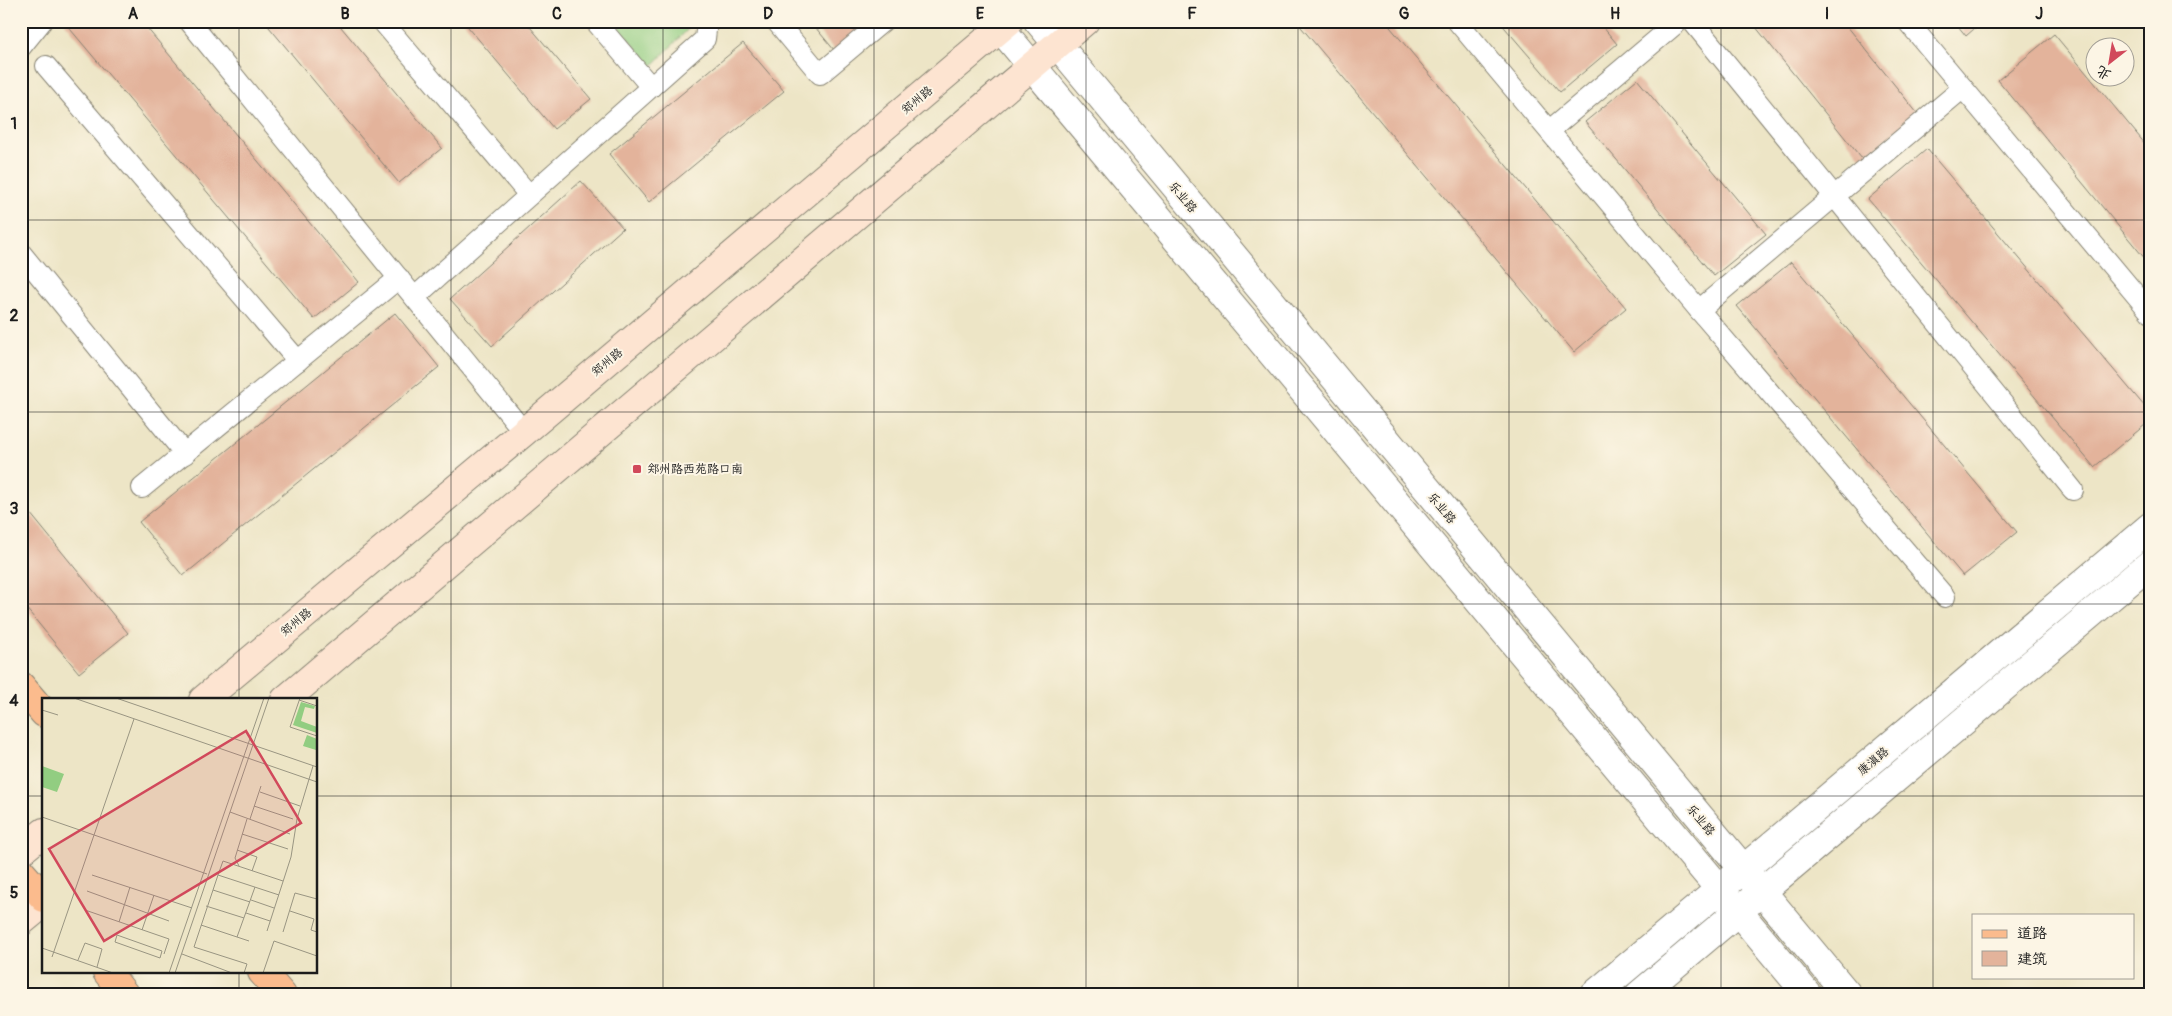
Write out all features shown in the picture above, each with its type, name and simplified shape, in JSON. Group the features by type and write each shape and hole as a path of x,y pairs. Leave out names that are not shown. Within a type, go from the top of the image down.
{"main road":[{"path":"21,686 42,711"},
{"path":"21,872 42,896"},
{"path":"108,974 126,995"},
{"path":"264,974 282,995"}],"street":[{"name":"乐业路","path":"1038,21 1056,45 1848,995"},
{"path":"287,698 1085,21"},
{"path":"1005,25 1031,67 1808,995"},
{"name":"郑州路","path":"205,698 524,432 1005,25"},
{"name":"康滇路","path":"1594,995 2151,526"},
{"path":"1639,995 2151,563"},
{"path":"21,851 42,834"},
{"path":"21,922 42,905"}],"lane":[{"path":"21,47 42,21"},
{"path":"189,21 524,432"},
{"path":"382,21 529,195"},
{"path":"595,21 651,87"},
{"path":"415,297 705,39 707,21"},
{"path":"776,21 820,74 883,21"},
{"path":"1457,21 1699,310 1945,597"},
{"path":"1550,130 1678,21"},
{"path":"1692,21 2073,490"},
{"path":"1907,21 2151,313"},
{"path":"46,66 298,361"},
{"path":"1699,310 1963,88"},
{"path":"21,253 185,454"},
{"path":"142,488 399,278"}],"green space":[{"path":"613,21 690,21 689,28 652,66"}],"building":[{"path":"67,21 141,21 359,282 314,319 65,23"},
{"path":"264,21 336,21 442,148 399,183"},
{"path":"463,21 525,21 591,99 554,129"},
{"path":"810,21 870,21 835,51"},
{"path":"1296,21 1385,21 1626,308 1574,352"},
{"path":"1499,21 1598,21 1617,44 1560,92"},
{"path":"1751,21 1843,21 1918,114 1862,159"},
{"path":"1954,21 1983,21 1966,36"},
{"path":"2054,34 2084,70 2084,88 2099,88 2151,151 2151,266 1998,80"},
{"path":"743,43 784,91 649,202 609,154"},
{"path":"1637,79 1766,234 1714,276 1585,122"},
{"path":"1927,149 2151,414 2151,420 2094,467 1868,199"},
{"path":"581,181 623,228 492,346 450,299"},
{"path":"1791,262 2017,532 1963,576 1737,306"},
{"path":"395,313 439,367 183,576 139,522"},
{"path":"21,502 128,633 79,673 21,602"}],"place":[{"name":"郑州路西苑路口南","path":"637,469"}]}
